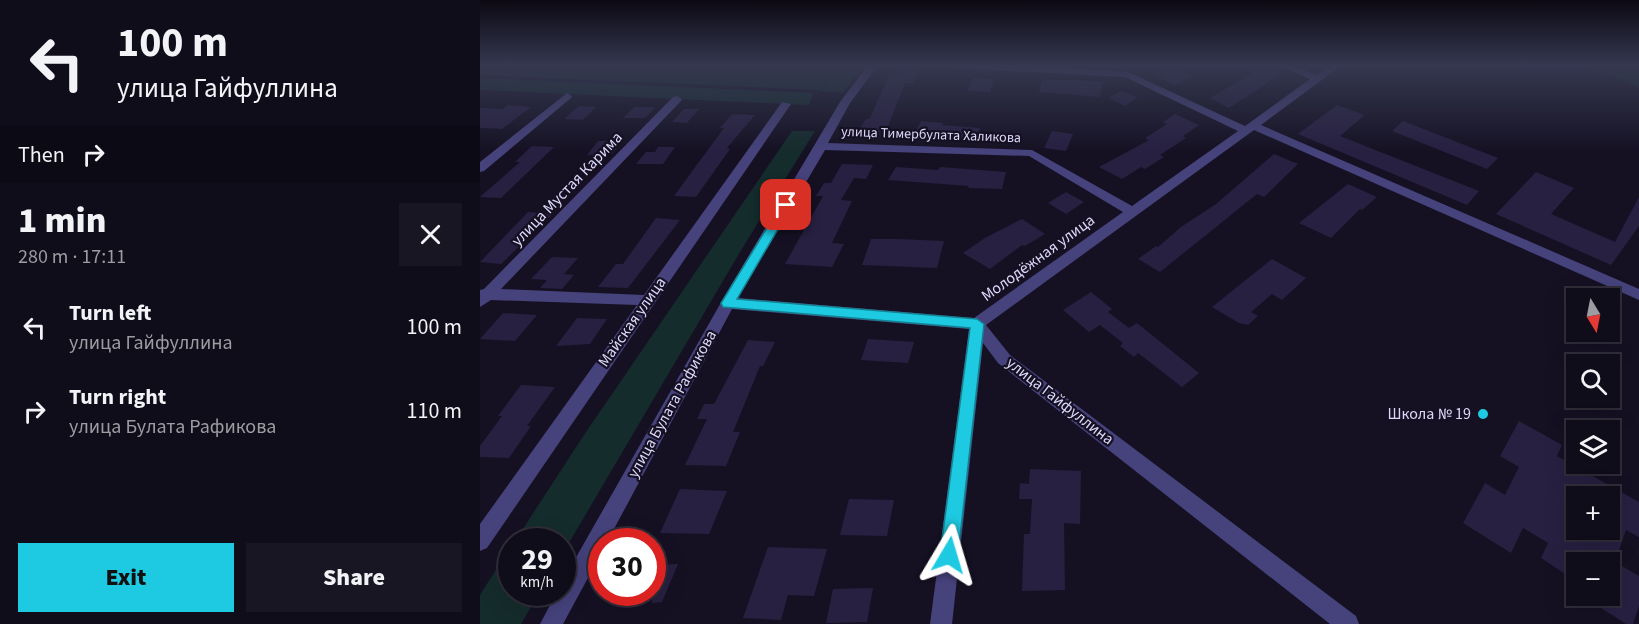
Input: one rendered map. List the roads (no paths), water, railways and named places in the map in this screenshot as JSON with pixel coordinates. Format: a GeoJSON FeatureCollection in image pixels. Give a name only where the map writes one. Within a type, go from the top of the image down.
{"type":"FeatureCollection","features":[{"type":"Feature","properties":{"kind":"street","name":"улица Булата Рафикова"},"geometry":{"type":"LineString","coordinates":[[551,624],[728,303],[851,94]]}},
{"type":"Feature","properties":{"kind":"street"},"geometry":{"type":"LineString","coordinates":[[1172,94],[1639,295]]}},
{"type":"Feature","properties":{"kind":"street","name":"Молодёжная улица"},"geometry":{"type":"LineString","coordinates":[[941,624],[977,324],[1297,94]]}},
{"type":"Feature","properties":{"kind":"street"},"geometry":{"type":"LineString","coordinates":[[480,168],[567,96]]}},
{"type":"Feature","properties":{"kind":"street","name":"улица Мустая Карима"},"geometry":{"type":"LineString","coordinates":[[482,297],[677,99]]}},
{"type":"Feature","properties":{"kind":"street","name":"Майская улица"},"geometry":{"type":"LineString","coordinates":[[480,541],[786,104]]}},
{"type":"Feature","properties":{"kind":"street","name":"улица Тимербулата Халикова"},"geometry":{"type":"LineString","coordinates":[[821,146],[1032,153],[1132,212]]}},
{"type":"Feature","properties":{"kind":"street"},"geometry":{"type":"LineString","coordinates":[[482,297],[648,300]]}},
{"type":"Feature","properties":{"kind":"street"},"geometry":{"type":"LineString","coordinates":[[728,303],[977,324]]}},
{"type":"Feature","properties":{"kind":"street","name":"улица Гайфуллина"},"geometry":{"type":"LineString","coordinates":[[977,324],[1004,359],[1348,624]]}},
{"type":"Feature","properties":{"kind":"place","name":"Школа № 19"},"geometry":{"type":"Point","coordinates":[1483,414]}}]}
